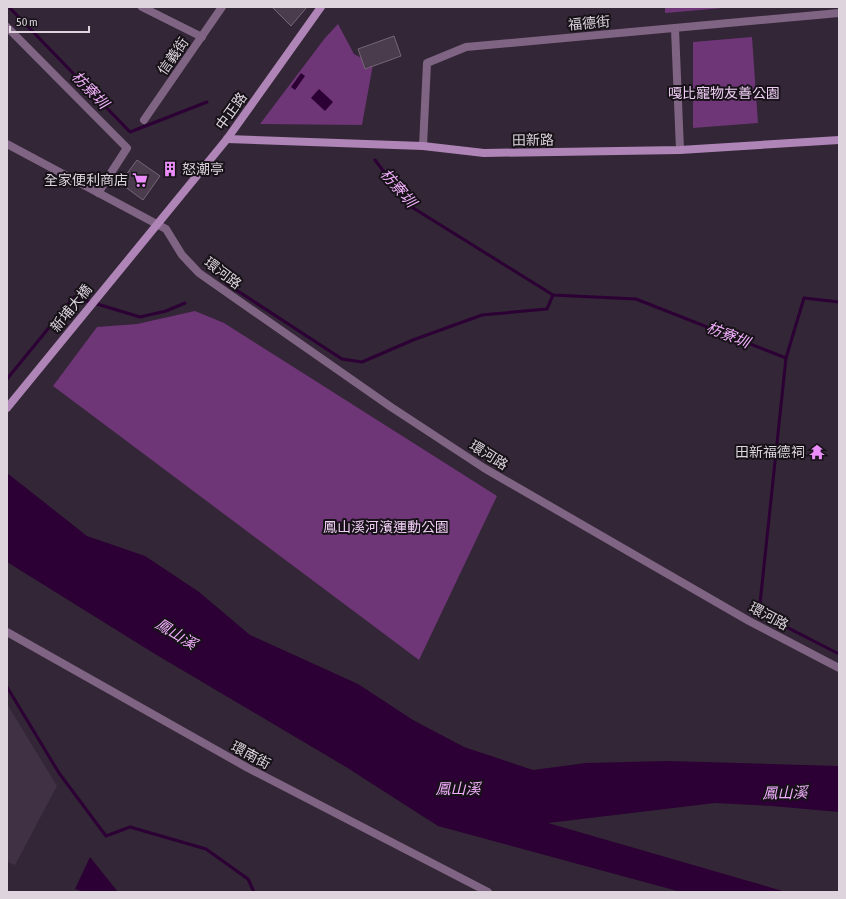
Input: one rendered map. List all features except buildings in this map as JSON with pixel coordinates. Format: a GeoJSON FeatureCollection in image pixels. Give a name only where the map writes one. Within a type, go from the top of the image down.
{"type":"FeatureCollection","features":[{"type":"Feature","properties":{"kind":"main road","name":"中正路"},"geometry":{"type":"LineString","coordinates":[[156,225],[227,139],[321,7]]}},
{"type":"Feature","properties":{"kind":"main road","name":"田新路"},"geometry":{"type":"LineString","coordinates":[[227,139],[423,146],[484,153],[680,150],[839,140]]}},
{"type":"Feature","properties":{"kind":"main road","name":"新埔大橋"},"geometry":{"type":"LineString","coordinates":[[7,408],[156,225]]}},
{"type":"Feature","properties":{"kind":"street"},"geometry":{"type":"LineString","coordinates":[[142,7],[202,37]]}},
{"type":"Feature","properties":{"kind":"street","name":"信義街"},"geometry":{"type":"LineString","coordinates":[[144,120],[222,7]]}},
{"type":"Feature","properties":{"kind":"street","name":"福德街"},"geometry":{"type":"LineString","coordinates":[[423,146],[427,63],[466,47],[839,13]]}},
{"type":"Feature","properties":{"kind":"street"},"geometry":{"type":"LineString","coordinates":[[7,27],[127,148],[98,193]]}},
{"type":"Feature","properties":{"kind":"street"},"geometry":{"type":"LineString","coordinates":[[675,29],[680,150]]}},
{"type":"Feature","properties":{"kind":"street","name":"環河路"},"geometry":{"type":"LineString","coordinates":[[7,144],[166,229],[182,255],[199,273],[397,412],[484,468],[749,621],[839,668]]}},
{"type":"Feature","properties":{"kind":"street","name":"環南街"},"geometry":{"type":"LineString","coordinates":[[7,632],[248,768],[488,892]]}},
{"type":"Feature","properties":{"kind":"shaded area"},"geometry":{"type":"Polygon","coordinates":[[[7,704],[57,786],[15,865],[7,862],[7,704]]]}},
{"type":"Feature","properties":{"kind":"green space"},"geometry":{"type":"Polygon","coordinates":[[[665,7],[734,7],[665,13],[665,7]]]}},
{"type":"Feature","properties":{"kind":"green space"},"geometry":{"type":"Polygon","coordinates":[[[338,24],[354,54],[373,64],[362,125],[260,124],[325,38],[338,24]]]}},
{"type":"Feature","properties":{"kind":"green space","name":"嘎比寵物友善公園"},"geometry":{"type":"Polygon","coordinates":[[[752,37],[758,123],[693,128],[693,42],[752,37]]]}},
{"type":"Feature","properties":{"kind":"green space","name":"鳳山溪河濱運動公園"},"geometry":{"type":"Polygon","coordinates":[[[195,311],[224,323],[497,496],[419,660],[53,386],[97,327],[137,324],[195,311]]]}},
{"type":"Feature","properties":{"kind":"water"},"geometry":{"type":"Polygon","coordinates":[[[301,73],[305,76],[295,90],[291,87],[301,73]]]}},
{"type":"Feature","properties":{"kind":"water"},"geometry":{"type":"Polygon","coordinates":[[[319,89],[333,102],[325,111],[311,98],[319,89]]]}},
{"type":"Feature","properties":{"kind":"water","name":"鳳山溪"},"geometry":{"type":"Polygon","coordinates":[[[7,473],[87,536],[145,556],[199,592],[250,635],[358,684],[413,720],[464,747],[533,770],[586,763],[668,761],[839,766],[839,812],[715,803],[548,823],[786,892],[681,892],[438,826],[346,767],[155,654],[7,562],[7,473]]]}},
{"type":"Feature","properties":{"kind":"water"},"geometry":{"type":"Polygon","coordinates":[[[90,857],[118,892],[85,892],[75,889],[90,857]]]}},
{"type":"Feature","properties":{"kind":"waterway","name":"枋寮圳"},"geometry":{"type":"LineString","coordinates":[[9,7],[130,132],[207,102]]}},
{"type":"Feature","properties":{"kind":"waterway","name":"枋寮圳"},"geometry":{"type":"LineString","coordinates":[[375,160],[410,206],[553,295],[636,299],[786,358]]}},
{"type":"Feature","properties":{"kind":"waterway"},"geometry":{"type":"LineString","coordinates":[[227,284],[342,359],[362,362],[413,340],[482,315],[547,309],[553,295]]}},
{"type":"Feature","properties":{"kind":"waterway"},"geometry":{"type":"LineString","coordinates":[[7,379],[74,297],[140,317],[166,311],[185,303]]}},
{"type":"Feature","properties":{"kind":"waterway","name":"枋寮圳"},"geometry":{"type":"LineString","coordinates":[[839,302],[804,298],[786,358],[759,613],[839,654]]}},
{"type":"Feature","properties":{"kind":"waterway"},"geometry":{"type":"LineString","coordinates":[[7,687],[59,773],[106,836],[130,827],[206,849],[248,879],[254,892]]}},
{"type":"Feature","properties":{"kind":"place","name":"怒潮亭"},"geometry":{"type":"Point","coordinates":[170,169]}},
{"type":"Feature","properties":{"kind":"place","name":"全家便利商店"},"geometry":{"type":"Point","coordinates":[140,180]}},
{"type":"Feature","properties":{"kind":"place","name":"田新福德祠"},"geometry":{"type":"Point","coordinates":[817,452]}}]}
